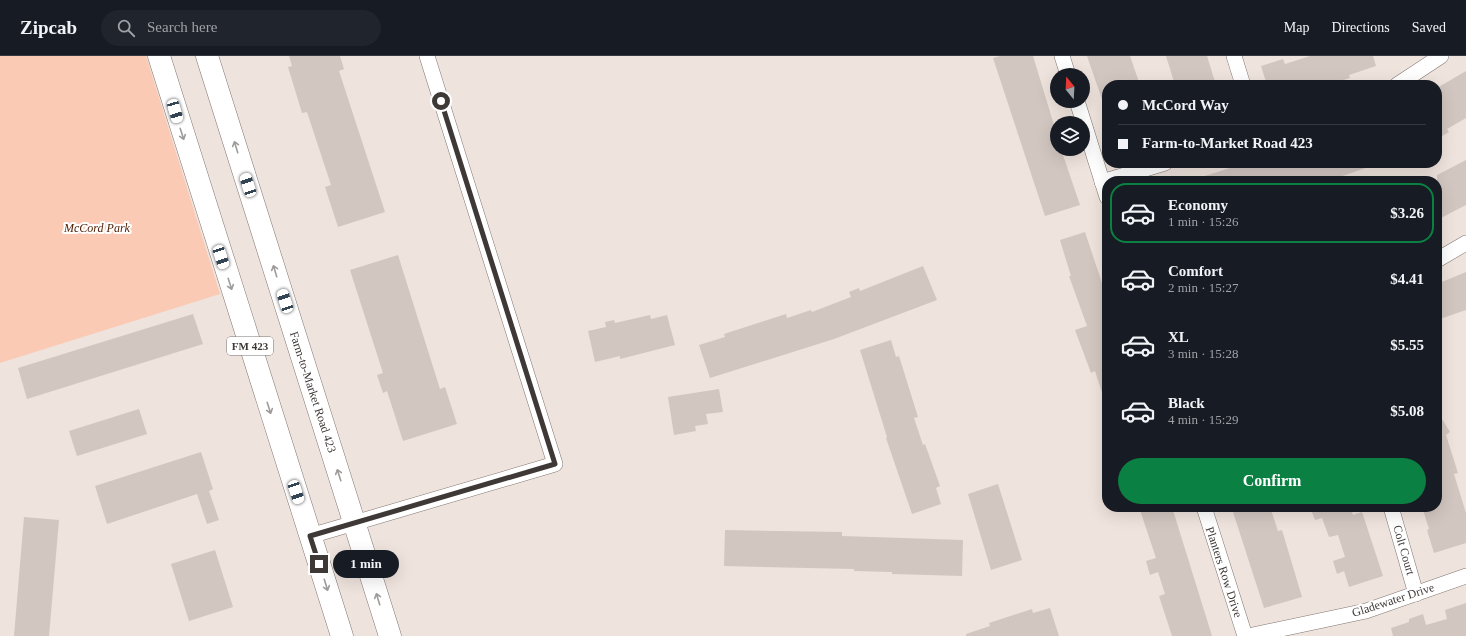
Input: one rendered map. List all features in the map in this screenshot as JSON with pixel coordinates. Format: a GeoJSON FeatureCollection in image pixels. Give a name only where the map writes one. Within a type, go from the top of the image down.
{"type":"FeatureCollection","features":[{"type":"Feature","properties":{"kind":"main road","name":"FM 423"},"geometry":{"type":"LineString","coordinates":[[159,56],[179,124],[342,636]]}},
{"type":"Feature","properties":{"kind":"main road","name":"Farm-to-Market Road 423"},"geometry":{"type":"LineString","coordinates":[[207,56],[390,636]]}},
{"type":"Feature","properties":{"kind":"street"},"geometry":{"type":"LineString","coordinates":[[310,536],[555,464],[427,56]]}},
{"type":"Feature","properties":{"kind":"street"},"geometry":{"type":"LineString","coordinates":[[1062,56],[1066,68]]}},
{"type":"Feature","properties":{"kind":"street"},"geometry":{"type":"LineString","coordinates":[[1234,56],[1241,80]]}},
{"type":"Feature","properties":{"kind":"street"},"geometry":{"type":"LineString","coordinates":[[1405,80],[1441,56]]}},
{"type":"Feature","properties":{"kind":"street"},"geometry":{"type":"LineString","coordinates":[[1078,108],[1102,182]]}},
{"type":"Feature","properties":{"kind":"street"},"geometry":{"type":"LineString","coordinates":[[1122,176],[1148,168]]}},
{"type":"Feature","properties":{"kind":"street"},"geometry":{"type":"LineString","coordinates":[[1442,257],[1466,243]]}},
{"type":"Feature","properties":{"kind":"street","name":"Planters Row Drive"},"geometry":{"type":"LineString","coordinates":[[1206,512],[1245,636]]}},
{"type":"Feature","properties":{"kind":"street","name":"Colt Court"},"geometry":{"type":"LineString","coordinates":[[1392,512],[1416,594]]}},
{"type":"Feature","properties":{"kind":"street","name":"Gladewater Drive"},"geometry":{"type":"LineString","coordinates":[[1248,636],[1366,611],[1466,576]]}},
{"type":"Feature","properties":{"kind":"green space","name":"McCord Park"},"geometry":{"type":"Polygon","coordinates":[[[0,56],[146,56],[220,294],[0,363],[0,56]]]}},
{"type":"Feature","properties":{"kind":"building"},"geometry":{"type":"Polygon","coordinates":[[[289,56],[340,56],[344,69],[339,71],[385,212],[338,227],[325,187],[331,185],[307,112],[302,113],[288,67],[292,66],[289,56]]]}},
{"type":"Feature","properties":{"kind":"building"},"geometry":{"type":"Polygon","coordinates":[[[1000,56],[1033,56],[1051,116],[1050,116],[1050,156],[1063,156],[1080,205],[1045,216],[993,58],[1000,56]]]}},
{"type":"Feature","properties":{"kind":"building"},"geometry":{"type":"Polygon","coordinates":[[[1087,56],[1130,56],[1138,80],[1102,80],[1102,99],[1087,56]]]}},
{"type":"Feature","properties":{"kind":"building"},"geometry":{"type":"Polygon","coordinates":[[[1166,56],[1207,56],[1214,80],[1173,80],[1166,56]]]}},
{"type":"Feature","properties":{"kind":"building"},"geometry":{"type":"Polygon","coordinates":[[[1310,56],[1373,56],[1376,66],[1349,75],[1350,78],[1343,80],[1265,80],[1261,66],[1283,59],[1285,64],[1310,56]]]}},
{"type":"Feature","properties":{"kind":"building"},"geometry":{"type":"Polygon","coordinates":[[[1466,71],[1466,118],[1447,129],[1449,132],[1442,136],[1442,85],[1466,71]]]}},
{"type":"Feature","properties":{"kind":"building"},"geometry":{"type":"Polygon","coordinates":[[[1466,160],[1466,205],[1442,217],[1442,176],[1437,175],[1466,160]]]}},
{"type":"Feature","properties":{"kind":"building"},"geometry":{"type":"Polygon","coordinates":[[[1230,168],[1365,168],[1343,176],[1205,176],[1230,168]]]}},
{"type":"Feature","properties":{"kind":"building"},"geometry":{"type":"Polygon","coordinates":[[[1085,232],[1102,283],[1102,393],[1095,371],[1091,373],[1075,330],[1087,326],[1069,276],[1071,276],[1060,240],[1085,232]]]}},
{"type":"Feature","properties":{"kind":"building"},"geometry":{"type":"Polygon","coordinates":[[[398,255],[440,389],[445,387],[457,424],[403,441],[387,391],[383,393],[377,375],[383,373],[350,270],[398,255]]]}},
{"type":"Feature","properties":{"kind":"building"},"geometry":{"type":"Polygon","coordinates":[[[923,266],[937,300],[834,339],[710,378],[699,345],[725,337],[724,334],[786,314],[787,318],[811,310],[812,312],[851,297],[849,292],[859,288],[860,291],[923,266]]]}},
{"type":"Feature","properties":{"kind":"building"},"geometry":{"type":"Polygon","coordinates":[[[1466,272],[1466,310],[1442,318],[1442,282],[1466,272]]]}},
{"type":"Feature","properties":{"kind":"building"},"geometry":{"type":"Polygon","coordinates":[[[193,314],[203,344],[27,399],[18,368],[193,314]]]}},
{"type":"Feature","properties":{"kind":"building"},"geometry":{"type":"Polygon","coordinates":[[[650,315],[651,319],[667,315],[675,345],[620,359],[620,356],[595,362],[588,331],[606,327],[605,322],[614,320],[615,323],[650,315]]]}},
{"type":"Feature","properties":{"kind":"building"},"geometry":{"type":"Polygon","coordinates":[[[891,340],[896,357],[899,356],[918,417],[914,418],[923,445],[925,444],[940,486],[936,488],[941,504],[912,514],[886,438],[887,437],[860,350],[891,340]]]}},
{"type":"Feature","properties":{"kind":"building"},"geometry":{"type":"Polygon","coordinates":[[[719,389],[723,412],[706,414],[708,424],[695,426],[696,431],[674,435],[668,397],[719,389]]]}},
{"type":"Feature","properties":{"kind":"building"},"geometry":{"type":"Polygon","coordinates":[[[139,409],[147,434],[77,456],[69,431],[139,409]]]}},
{"type":"Feature","properties":{"kind":"building"},"geometry":{"type":"Polygon","coordinates":[[[1442,419],[1450,432],[1446,435],[1458,473],[1454,474],[1466,513],[1466,543],[1434,553],[1427,530],[1429,529],[1424,512],[1442,512],[1442,419]]]}},
{"type":"Feature","properties":{"kind":"building"},"geometry":{"type":"Polygon","coordinates":[[[201,452],[213,489],[209,491],[219,520],[207,524],[197,494],[107,524],[95,486],[201,452]]]}},
{"type":"Feature","properties":{"kind":"building"},"geometry":{"type":"Polygon","coordinates":[[[998,484],[1022,560],[991,570],[968,494],[998,484]]]}},
{"type":"Feature","properties":{"kind":"building"},"geometry":{"type":"Polygon","coordinates":[[[1141,512],[1174,512],[1212,636],[1172,636],[1159,596],[1165,594],[1158,572],[1150,575],[1146,561],[1156,558],[1141,512]]]}},
{"type":"Feature","properties":{"kind":"building"},"geometry":{"type":"Polygon","coordinates":[[[1233,512],[1272,512],[1278,531],[1282,530],[1302,597],[1264,608],[1233,512]]]}},
{"type":"Feature","properties":{"kind":"building"},"geometry":{"type":"Polygon","coordinates":[[[1312,512],[1352,512],[1353,515],[1362,512],[1383,576],[1349,587],[1344,571],[1337,574],[1333,561],[1345,557],[1338,535],[1329,537],[1322,518],[1315,520],[1312,512]]]}},
{"type":"Feature","properties":{"kind":"building"},"geometry":{"type":"Polygon","coordinates":[[[24,517],[59,520],[49,636],[14,636],[24,517]]]}},
{"type":"Feature","properties":{"kind":"building"},"geometry":{"type":"Polygon","coordinates":[[[725,530],[842,532],[842,536],[963,540],[962,576],[892,574],[892,572],[854,571],[854,569],[724,566],[725,530]]]}},
{"type":"Feature","properties":{"kind":"building"},"geometry":{"type":"Polygon","coordinates":[[[215,550],[233,607],[189,621],[171,564],[215,550]]]}},
{"type":"Feature","properties":{"kind":"building"},"geometry":{"type":"Polygon","coordinates":[[[1466,603],[1466,636],[1393,636],[1391,628],[1409,622],[1409,619],[1423,614],[1426,625],[1447,619],[1445,610],[1466,603]]]}},
{"type":"Feature","properties":{"kind":"building"},"geometry":{"type":"Polygon","coordinates":[[[1050,608],[1059,636],[966,636],[966,634],[990,626],[989,623],[1032,609],[1033,613],[1050,608]]]}},
{"type":"Feature","properties":{"kind":"route"},"geometry":{"type":"LineString","coordinates":[[319,564],[310,536],[555,464],[441,101]]}}]}
